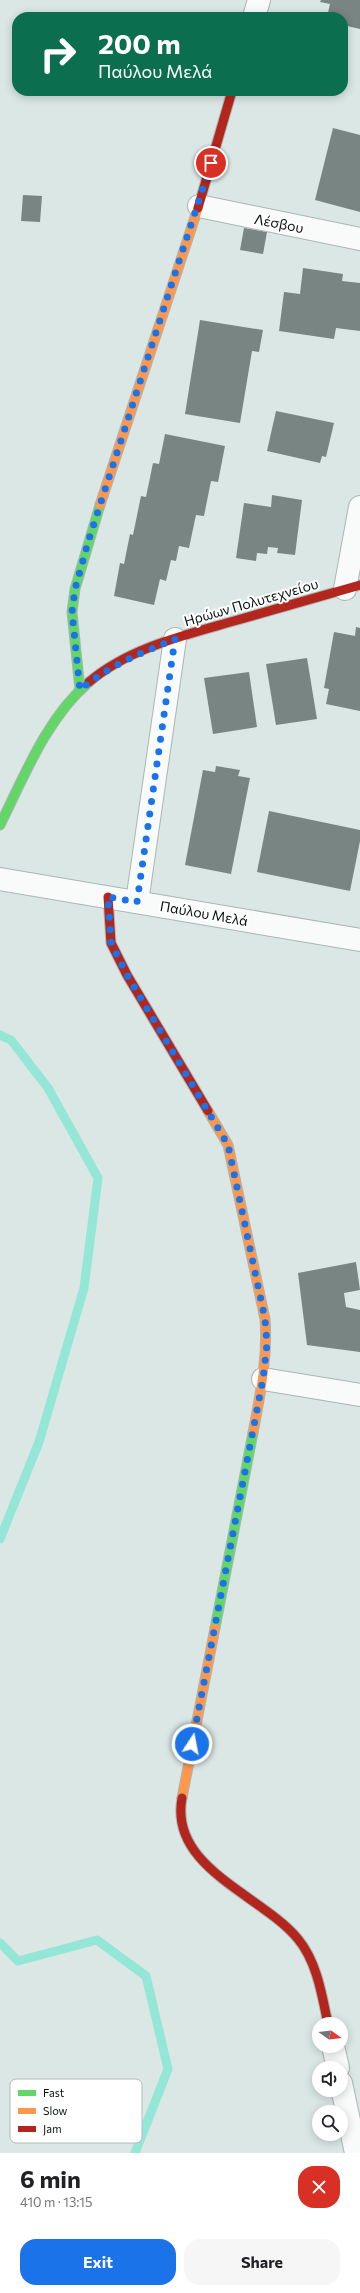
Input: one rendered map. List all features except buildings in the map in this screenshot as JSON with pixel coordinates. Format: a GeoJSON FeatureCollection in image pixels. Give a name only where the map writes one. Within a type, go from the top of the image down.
{"type":"FeatureCollection","features":[{"type":"Feature","properties":{"kind":"street"},"geometry":{"type":"LineString","coordinates":[[255,12],[259,0]]}},
{"type":"Feature","properties":{"kind":"street"},"geometry":{"type":"LineString","coordinates":[[80,690],[72,627],[75,589],[89,539],[198,206],[231,96]]}},
{"type":"Feature","properties":{"kind":"street","name":"Λέσβου"},"geometry":{"type":"LineString","coordinates":[[198,206],[360,239]]}},
{"type":"Feature","properties":{"kind":"street"},"geometry":{"type":"LineString","coordinates":[[352,587],[360,507]]}},
{"type":"Feature","properties":{"kind":"street","name":"Ηρώων Πολυτεχνείου"},"geometry":{"type":"LineString","coordinates":[[0,825],[51,726],[80,690],[96,677],[111,667],[175,639],[352,587]]}},
{"type":"Feature","properties":{"kind":"street"},"geometry":{"type":"LineString","coordinates":[[137,902],[175,639]]}},
{"type":"Feature","properties":{"kind":"street","name":"Παύλου Μελά"},"geometry":{"type":"LineString","coordinates":[[0,878],[360,940]]}},
{"type":"Feature","properties":{"kind":"street"},"geometry":{"type":"LineString","coordinates":[[108,897],[111,943],[127,975],[228,1145],[265,1319],[267,1344],[263,1379],[180,1816],[189,1842],[208,1868],[272,1914],[298,1938],[311,1960],[317,1976],[326,2017]]}},
{"type":"Feature","properties":{"kind":"street"},"geometry":{"type":"LineString","coordinates":[[263,1379],[360,1395]]}},
{"type":"Feature","properties":{"kind":"street"},"geometry":{"type":"LineString","coordinates":[[344,2097],[356,2153]]}},
{"type":"Feature","properties":{"kind":"waterway"},"geometry":{"type":"LineString","coordinates":[[0,1035],[11,1040],[48,1088],[98,1178],[84,1288],[39,1442],[0,1539]]}},
{"type":"Feature","properties":{"kind":"waterway"},"geometry":{"type":"LineString","coordinates":[[0,1943],[18,1961],[97,1940],[146,1976],[168,2069],[142,2135]]}},
{"type":"Feature","properties":{"kind":"waterway"},"geometry":{"type":"LineString","coordinates":[[135,2153],[139,2143]]}},
{"type":"Feature","properties":{"kind":"traffic: fast"},"geometry":{"type":"LineString","coordinates":[[80,690],[72,612],[75,589],[100,505]]}},
{"type":"Feature","properties":{"kind":"traffic: fast"},"geometry":{"type":"LineString","coordinates":[[0,825],[28,768],[49,730],[60,713],[89,682]]}},
{"type":"Feature","properties":{"kind":"traffic: fast"},"geometry":{"type":"LineString","coordinates":[[215,1628],[253,1433]]}},
{"type":"Feature","properties":{"kind":"traffic: slow"},"geometry":{"type":"LineString","coordinates":[[100,505],[198,208]]}},
{"type":"Feature","properties":{"kind":"traffic: slow"},"geometry":{"type":"LineString","coordinates":[[208,1111],[228,1145],[265,1319],[266,1334],[261,1391],[253,1433]]}},
{"type":"Feature","properties":{"kind":"traffic: slow"},"geometry":{"type":"LineString","coordinates":[[182,1798],[215,1628]]}},
{"type":"Feature","properties":{"kind":"traffic: jam"},"geometry":{"type":"LineString","coordinates":[[198,208],[231,96]]}},
{"type":"Feature","properties":{"kind":"traffic: jam"},"geometry":{"type":"LineString","coordinates":[[89,682],[122,660],[140,651],[177,637],[360,585]]}},
{"type":"Feature","properties":{"kind":"traffic: jam"},"geometry":{"type":"LineString","coordinates":[[108,897],[111,943],[127,975],[208,1111]]}},
{"type":"Feature","properties":{"kind":"traffic: jam"},"geometry":{"type":"LineString","coordinates":[[182,1798],[182,1822],[190,1843],[203,1862],[242,1894],[282,1923],[298,1939],[304,1948],[310,1958],[318,1979],[326,2017]]}},
{"type":"Feature","properties":{"kind":"route"},"geometry":{"type":"LineString","coordinates":[[192,1744],[263,1379],[267,1336],[265,1319],[232,1158],[228,1145],[223,1134],[127,975],[109,937],[108,897],[137,902],[175,639],[111,667],[80,690],[72,627],[72,612],[75,589],[89,539],[194,222],[211,163]]}}]}
